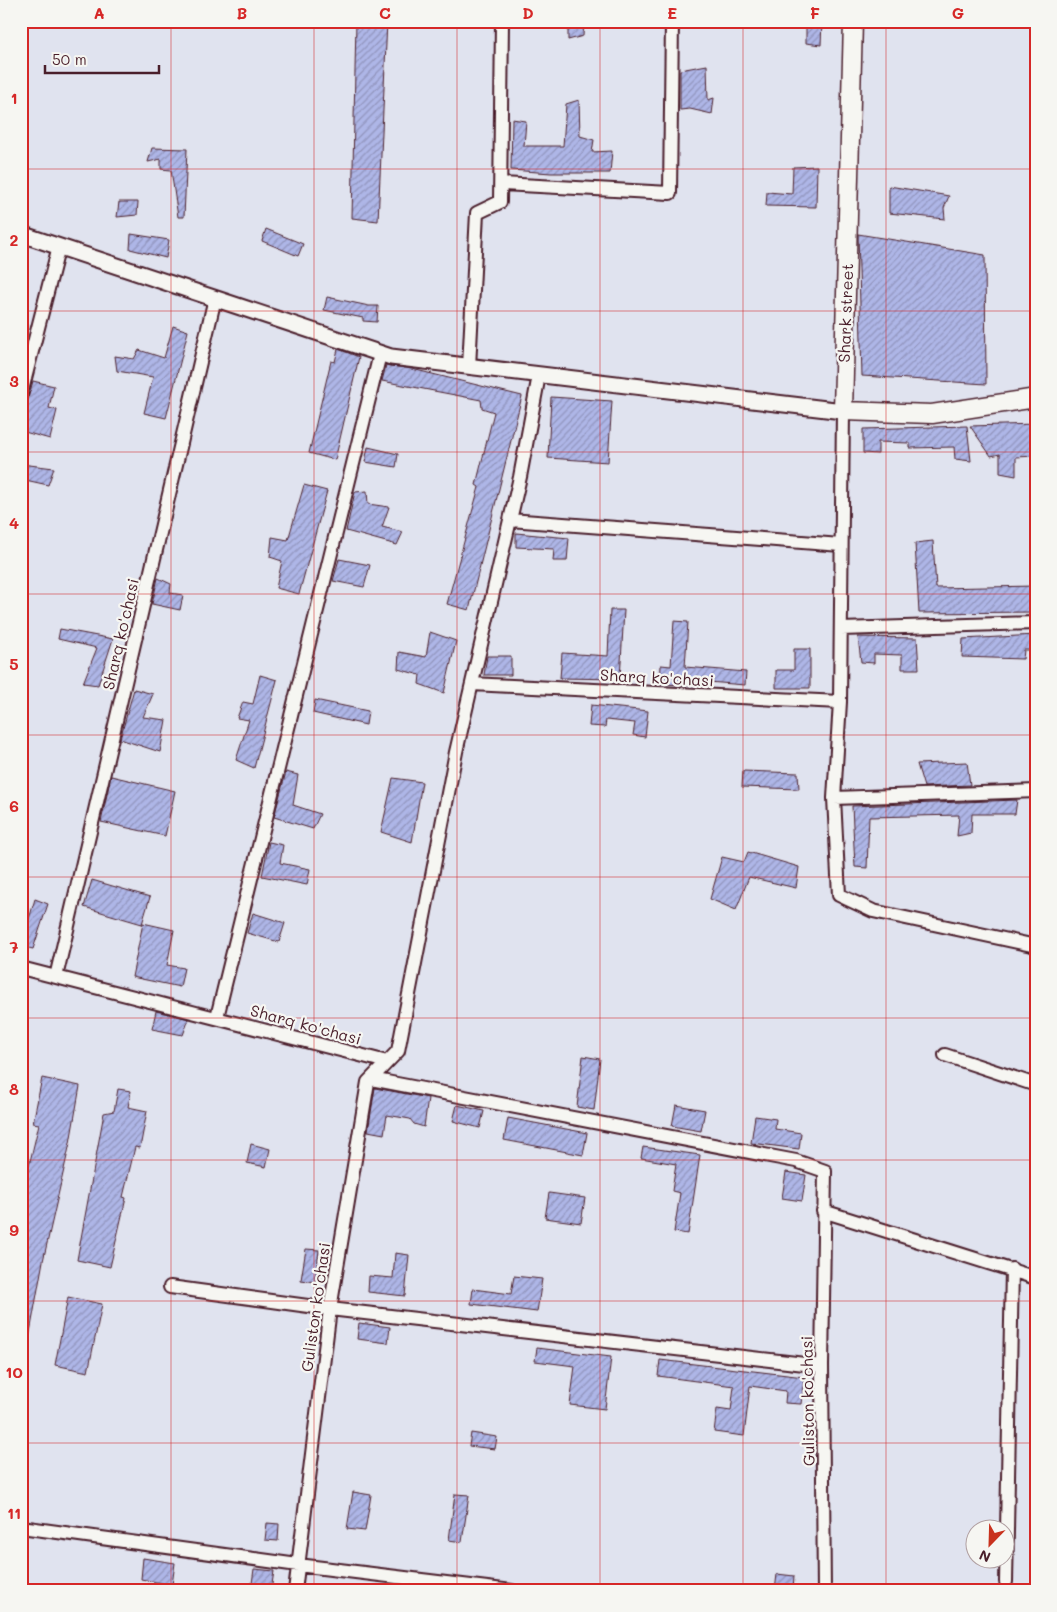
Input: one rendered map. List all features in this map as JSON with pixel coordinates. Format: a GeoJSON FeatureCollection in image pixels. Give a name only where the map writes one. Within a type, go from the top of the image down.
{"type":"FeatureCollection","features":[{"type":"Feature","properties":{"kind":"main road","name":"Shark street"},"geometry":{"type":"LineString","coordinates":[[842,411],[853,21]]}},
{"type":"Feature","properties":{"kind":"main road"},"geometry":{"type":"LineString","coordinates":[[842,411],[932,414],[1036,398]]}},
{"type":"Feature","properties":{"kind":"street"},"geometry":{"type":"LineString","coordinates":[[469,366],[476,213],[500,202],[502,21]]}},
{"type":"Feature","properties":{"kind":"street"},"geometry":{"type":"LineString","coordinates":[[501,184],[670,193],[672,21]]}},
{"type":"Feature","properties":{"kind":"street"},"geometry":{"type":"LineString","coordinates":[[21,234],[391,357],[842,411],[840,702],[834,798],[839,896],[873,911],[1036,946]]}},
{"type":"Feature","properties":{"kind":"street"},"geometry":{"type":"LineString","coordinates":[[21,394],[59,246]]}},
{"type":"Feature","properties":{"kind":"street","name":"Sharq ko'chasi"},"geometry":{"type":"LineString","coordinates":[[56,977],[215,298]]}},
{"type":"Feature","properties":{"kind":"street"},"geometry":{"type":"LineString","coordinates":[[217,1018],[380,354]]}},
{"type":"Feature","properties":{"kind":"street","name":"Guliston ko'chasi"},"geometry":{"type":"LineString","coordinates":[[295,1591],[330,1309],[368,1082],[398,1051],[456,752],[510,520],[539,375]]}},
{"type":"Feature","properties":{"kind":"street"},"geometry":{"type":"LineString","coordinates":[[510,520],[842,545]]}},
{"type":"Feature","properties":{"kind":"street"},"geometry":{"type":"LineString","coordinates":[[841,629],[1036,623]]}},
{"type":"Feature","properties":{"kind":"street","name":"Sharq ko'chasi"},"geometry":{"type":"LineString","coordinates":[[472,684],[840,702]]}},
{"type":"Feature","properties":{"kind":"street"},"geometry":{"type":"LineString","coordinates":[[834,798],[1036,790]]}},
{"type":"Feature","properties":{"kind":"street","name":"Sharq ko'chasi"},"geometry":{"type":"LineString","coordinates":[[21,968],[387,1062]]}},
{"type":"Feature","properties":{"kind":"street"},"geometry":{"type":"LineString","coordinates":[[945,1055],[1036,1085]]}},
{"type":"Feature","properties":{"kind":"street","name":"Guliston ko'chasi"},"geometry":{"type":"LineString","coordinates":[[372,1079],[796,1161],[825,1171],[822,1366],[824,1591]]}},
{"type":"Feature","properties":{"kind":"street"},"geometry":{"type":"LineString","coordinates":[[823,1211],[1036,1278]]}},
{"type":"Feature","properties":{"kind":"street"},"geometry":{"type":"LineString","coordinates":[[1006,1582],[1012,1269]]}},
{"type":"Feature","properties":{"kind":"street"},"geometry":{"type":"LineString","coordinates":[[170,1287],[330,1309],[822,1366]]}},
{"type":"Feature","properties":{"kind":"street"},"geometry":{"type":"LineString","coordinates":[[21,1527],[298,1565],[512,1591]]}},
{"type":"Feature","properties":{"kind":"building"},"geometry":{"type":"Polygon","coordinates":[[[356,21],[387,21],[378,221],[352,218],[356,21]]]}},
{"type":"Feature","properties":{"kind":"building"},"geometry":{"type":"Polygon","coordinates":[[[568,21],[584,21],[583,36],[568,40],[568,21]]]}},
{"type":"Feature","properties":{"kind":"building"},"geometry":{"type":"Polygon","coordinates":[[[806,21],[822,21],[821,45],[806,43],[806,21]]]}},
{"type":"Feature","properties":{"kind":"building"},"geometry":{"type":"Polygon","coordinates":[[[707,65],[708,100],[714,98],[712,114],[690,109],[680,110],[680,70],[707,65]]]}},
{"type":"Feature","properties":{"kind":"building"},"geometry":{"type":"Polygon","coordinates":[[[579,100],[580,136],[594,140],[592,152],[612,151],[610,173],[551,173],[511,170],[512,119],[526,121],[524,146],[563,146],[566,104],[579,100]]]}},
{"type":"Feature","properties":{"kind":"building"},"geometry":{"type":"Polygon","coordinates":[[[152,148],[187,149],[184,217],[178,217],[171,170],[161,169],[161,159],[148,162],[152,148]]]}},
{"type":"Feature","properties":{"kind":"building"},"geometry":{"type":"Polygon","coordinates":[[[817,166],[816,207],[766,206],[767,192],[792,194],[793,167],[817,166]]]}},
{"type":"Feature","properties":{"kind":"building"},"geometry":{"type":"Polygon","coordinates":[[[889,186],[949,196],[944,208],[945,219],[889,213],[889,186]]]}},
{"type":"Feature","properties":{"kind":"building"},"geometry":{"type":"Polygon","coordinates":[[[119,202],[138,202],[137,215],[117,217],[119,202]]]}},
{"type":"Feature","properties":{"kind":"building"},"geometry":{"type":"Polygon","coordinates":[[[266,229],[303,244],[298,256],[262,241],[266,229]]]}},
{"type":"Feature","properties":{"kind":"building"},"geometry":{"type":"Polygon","coordinates":[[[131,234],[169,240],[166,258],[130,249],[131,234]]]}},
{"type":"Feature","properties":{"kind":"building"},"geometry":{"type":"Polygon","coordinates":[[[858,234],[985,255],[986,384],[862,376],[858,234]]]}},
{"type":"Feature","properties":{"kind":"building"},"geometry":{"type":"Polygon","coordinates":[[[327,297],[369,306],[378,306],[377,322],[363,321],[363,318],[324,310],[327,297]]]}},
{"type":"Feature","properties":{"kind":"building"},"geometry":{"type":"Polygon","coordinates":[[[173,326],[188,331],[166,418],[144,413],[153,377],[117,371],[115,356],[134,359],[139,350],[164,358],[173,326]]]}},
{"type":"Feature","properties":{"kind":"building"},"geometry":{"type":"Polygon","coordinates":[[[338,349],[359,357],[335,460],[309,453],[331,361],[335,362],[338,349]]]}},
{"type":"Feature","properties":{"kind":"building"},"geometry":{"type":"Polygon","coordinates":[[[386,365],[412,369],[522,396],[469,610],[447,604],[479,487],[476,485],[494,412],[482,408],[481,400],[382,381],[386,365]]]}},
{"type":"Feature","properties":{"kind":"building"},"geometry":{"type":"Polygon","coordinates":[[[33,381],[54,386],[49,408],[57,410],[50,439],[21,431],[21,423],[33,381]]]}},
{"type":"Feature","properties":{"kind":"building"},"geometry":{"type":"Polygon","coordinates":[[[551,397],[612,401],[608,462],[548,458],[551,397]]]}},
{"type":"Feature","properties":{"kind":"building"},"geometry":{"type":"Polygon","coordinates":[[[1036,424],[1036,456],[1016,457],[1016,476],[1000,473],[1000,454],[991,456],[970,426],[1036,424]]]}},
{"type":"Feature","properties":{"kind":"building"},"geometry":{"type":"Polygon","coordinates":[[[967,426],[971,461],[955,459],[954,447],[910,448],[910,443],[878,442],[878,454],[863,453],[863,429],[967,426]]]}},
{"type":"Feature","properties":{"kind":"building"},"geometry":{"type":"Polygon","coordinates":[[[368,447],[398,454],[396,467],[365,462],[368,447]]]}},
{"type":"Feature","properties":{"kind":"building"},"geometry":{"type":"Polygon","coordinates":[[[21,464],[54,468],[48,485],[21,479],[21,464]]]}},
{"type":"Feature","properties":{"kind":"building"},"geometry":{"type":"Polygon","coordinates":[[[304,485],[327,491],[299,594],[276,588],[282,561],[270,557],[272,537],[288,540],[304,485]]]}},
{"type":"Feature","properties":{"kind":"building"},"geometry":{"type":"Polygon","coordinates":[[[367,491],[368,504],[389,507],[382,527],[403,532],[397,545],[346,531],[355,492],[367,491]]]}},
{"type":"Feature","properties":{"kind":"building"},"geometry":{"type":"Polygon","coordinates":[[[516,533],[569,538],[567,561],[553,561],[554,549],[516,547],[516,533]]]}},
{"type":"Feature","properties":{"kind":"building"},"geometry":{"type":"Polygon","coordinates":[[[933,541],[936,588],[1036,586],[1036,612],[919,613],[915,543],[933,541]]]}},
{"type":"Feature","properties":{"kind":"building"},"geometry":{"type":"Polygon","coordinates":[[[339,559],[370,565],[364,587],[333,581],[339,559]]]}},
{"type":"Feature","properties":{"kind":"building"},"geometry":{"type":"Polygon","coordinates":[[[158,578],[171,584],[170,593],[183,595],[180,610],[152,604],[158,578]]]}},
{"type":"Feature","properties":{"kind":"building"},"geometry":{"type":"Polygon","coordinates":[[[610,610],[624,610],[620,679],[560,678],[562,653],[608,656],[610,610]]]}},
{"type":"Feature","properties":{"kind":"building"},"geometry":{"type":"Polygon","coordinates":[[[674,621],[688,622],[685,667],[746,672],[745,685],[684,680],[684,685],[660,684],[661,665],[671,666],[674,621]]]}},
{"type":"Feature","properties":{"kind":"building"},"geometry":{"type":"Polygon","coordinates":[[[60,629],[113,639],[98,685],[83,683],[97,648],[58,639],[60,629]]]}},
{"type":"Feature","properties":{"kind":"building"},"geometry":{"type":"Polygon","coordinates":[[[430,632],[456,641],[444,693],[419,684],[420,675],[398,669],[399,652],[426,657],[430,632]]]}},
{"type":"Feature","properties":{"kind":"building"},"geometry":{"type":"Polygon","coordinates":[[[1036,635],[1036,650],[1024,650],[1023,659],[962,657],[963,639],[1036,635]]]}},
{"type":"Feature","properties":{"kind":"building"},"geometry":{"type":"Polygon","coordinates":[[[858,637],[917,638],[919,669],[902,669],[902,655],[874,654],[874,663],[861,662],[858,637]]]}},
{"type":"Feature","properties":{"kind":"building"},"geometry":{"type":"Polygon","coordinates":[[[794,649],[810,649],[810,688],[776,688],[776,670],[794,670],[794,649]]]}},
{"type":"Feature","properties":{"kind":"building"},"geometry":{"type":"Polygon","coordinates":[[[487,656],[511,656],[511,675],[484,675],[487,656]]]}},
{"type":"Feature","properties":{"kind":"building"},"geometry":{"type":"Polygon","coordinates":[[[260,675],[277,680],[254,768],[236,760],[249,720],[237,718],[243,702],[253,704],[260,675]]]}},
{"type":"Feature","properties":{"kind":"building"},"geometry":{"type":"Polygon","coordinates":[[[134,689],[153,694],[143,717],[166,720],[160,752],[120,739],[134,689]]]}},
{"type":"Feature","properties":{"kind":"building"},"geometry":{"type":"Polygon","coordinates":[[[315,700],[368,711],[366,725],[313,713],[315,700]]]}},
{"type":"Feature","properties":{"kind":"building"},"geometry":{"type":"Polygon","coordinates":[[[591,705],[648,711],[645,737],[633,735],[635,723],[606,720],[605,727],[589,726],[591,705]]]}},
{"type":"Feature","properties":{"kind":"building"},"geometry":{"type":"Polygon","coordinates":[[[967,762],[970,785],[924,787],[917,764],[967,762]]]}},
{"type":"Feature","properties":{"kind":"building"},"geometry":{"type":"Polygon","coordinates":[[[743,771],[798,773],[799,789],[742,787],[743,771]]]}},
{"type":"Feature","properties":{"kind":"building"},"geometry":{"type":"Polygon","coordinates":[[[286,772],[298,775],[293,805],[320,814],[313,829],[274,817],[286,772]]]}},
{"type":"Feature","properties":{"kind":"building"},"geometry":{"type":"Polygon","coordinates":[[[111,776],[175,791],[165,836],[101,822],[111,776]]]}},
{"type":"Feature","properties":{"kind":"building"},"geometry":{"type":"Polygon","coordinates":[[[393,778],[422,782],[412,842],[381,832],[393,778]]]}},
{"type":"Feature","properties":{"kind":"building"},"geometry":{"type":"Polygon","coordinates":[[[1017,800],[1015,814],[972,814],[971,833],[957,836],[959,815],[869,817],[867,868],[855,867],[852,806],[1017,800]]]}},
{"type":"Feature","properties":{"kind":"building"},"geometry":{"type":"Polygon","coordinates":[[[269,842],[283,845],[280,863],[310,869],[307,885],[262,876],[269,842]]]}},
{"type":"Feature","properties":{"kind":"building"},"geometry":{"type":"Polygon","coordinates":[[[748,852],[799,867],[796,888],[749,877],[736,910],[710,899],[722,857],[744,862],[748,852]]]}},
{"type":"Feature","properties":{"kind":"building"},"geometry":{"type":"Polygon","coordinates":[[[92,880],[150,897],[142,924],[84,907],[92,880]]]}},
{"type":"Feature","properties":{"kind":"building"},"geometry":{"type":"Polygon","coordinates":[[[35,899],[48,904],[33,949],[21,946],[21,929],[26,929],[35,899]]]}},
{"type":"Feature","properties":{"kind":"building"},"geometry":{"type":"Polygon","coordinates":[[[253,913],[285,923],[279,942],[247,933],[253,913]]]}},
{"type":"Feature","properties":{"kind":"building"},"geometry":{"type":"Polygon","coordinates":[[[143,923],[174,930],[167,965],[184,968],[180,987],[132,977],[143,923]]]}},
{"type":"Feature","properties":{"kind":"building"},"geometry":{"type":"Polygon","coordinates":[[[156,1011],[189,1019],[183,1035],[152,1029],[156,1011]]]}},
{"type":"Feature","properties":{"kind":"building"},"geometry":{"type":"Polygon","coordinates":[[[583,1056],[600,1059],[594,1110],[577,1107],[583,1056]]]}},
{"type":"Feature","properties":{"kind":"building"},"geometry":{"type":"Polygon","coordinates":[[[42,1078],[80,1086],[70,1143],[43,1261],[27,1349],[21,1348],[21,1199],[39,1124],[33,1123],[42,1078]]]}},
{"type":"Feature","properties":{"kind":"building"},"geometry":{"type":"Polygon","coordinates":[[[375,1088],[428,1098],[424,1127],[414,1124],[410,1119],[387,1115],[384,1134],[368,1131],[375,1088]]]}},
{"type":"Feature","properties":{"kind":"building"},"geometry":{"type":"Polygon","coordinates":[[[118,1089],[131,1091],[128,1107],[147,1111],[140,1148],[135,1147],[123,1197],[126,1198],[110,1267],[77,1260],[104,1113],[114,1111],[118,1089]]]}},
{"type":"Feature","properties":{"kind":"building"},"geometry":{"type":"Polygon","coordinates":[[[457,1105],[484,1111],[480,1128],[453,1121],[457,1105]]]}},
{"type":"Feature","properties":{"kind":"building"},"geometry":{"type":"Polygon","coordinates":[[[676,1105],[705,1110],[701,1131],[672,1126],[676,1105]]]}},
{"type":"Feature","properties":{"kind":"building"},"geometry":{"type":"Polygon","coordinates":[[[755,1116],[776,1119],[775,1129],[801,1133],[799,1149],[751,1143],[755,1116]]]}},
{"type":"Feature","properties":{"kind":"building"},"geometry":{"type":"Polygon","coordinates":[[[508,1118],[587,1133],[583,1155],[504,1140],[508,1118]]]}},
{"type":"Feature","properties":{"kind":"building"},"geometry":{"type":"Polygon","coordinates":[[[251,1144],[270,1149],[266,1167],[247,1163],[251,1144]]]}},
{"type":"Feature","properties":{"kind":"building"},"geometry":{"type":"Polygon","coordinates":[[[643,1147],[700,1155],[688,1234],[674,1232],[680,1193],[672,1191],[676,1164],[641,1158],[643,1147]]]}},
{"type":"Feature","properties":{"kind":"building"},"geometry":{"type":"Polygon","coordinates":[[[786,1172],[806,1175],[802,1201],[782,1198],[786,1172]]]}},
{"type":"Feature","properties":{"kind":"building"},"geometry":{"type":"Polygon","coordinates":[[[549,1193],[585,1198],[581,1223],[545,1218],[549,1193]]]}},
{"type":"Feature","properties":{"kind":"building"},"geometry":{"type":"Polygon","coordinates":[[[306,1249],[319,1250],[315,1282],[301,1280],[306,1249]]]}},
{"type":"Feature","properties":{"kind":"building"},"geometry":{"type":"Polygon","coordinates":[[[395,1253],[409,1255],[405,1296],[368,1292],[369,1276],[393,1278],[395,1253]]]}},
{"type":"Feature","properties":{"kind":"building"},"geometry":{"type":"Polygon","coordinates":[[[514,1276],[542,1279],[537,1312],[471,1304],[473,1289],[511,1294],[514,1276]]]}},
{"type":"Feature","properties":{"kind":"building"},"geometry":{"type":"Polygon","coordinates":[[[68,1297],[102,1304],[88,1372],[55,1365],[68,1297]]]}},
{"type":"Feature","properties":{"kind":"building"},"geometry":{"type":"Polygon","coordinates":[[[359,1323],[390,1327],[388,1343],[357,1339],[359,1323]]]}},
{"type":"Feature","properties":{"kind":"building"},"geometry":{"type":"Polygon","coordinates":[[[537,1348],[611,1357],[605,1409],[570,1405],[575,1366],[535,1361],[537,1348]]]}},
{"type":"Feature","properties":{"kind":"building"},"geometry":{"type":"Polygon","coordinates":[[[660,1360],[804,1377],[801,1404],[785,1403],[786,1391],[750,1386],[744,1436],[714,1432],[717,1409],[731,1411],[734,1386],[658,1376],[660,1360]]]}},
{"type":"Feature","properties":{"kind":"building"},"geometry":{"type":"Polygon","coordinates":[[[471,1433],[497,1437],[495,1449],[469,1446],[471,1433]]]}},
{"type":"Feature","properties":{"kind":"building"},"geometry":{"type":"Polygon","coordinates":[[[353,1492],[371,1495],[365,1531],[347,1529],[353,1492]]]}},
{"type":"Feature","properties":{"kind":"building"},"geometry":{"type":"Polygon","coordinates":[[[455,1494],[469,1495],[462,1542],[449,1540],[455,1494]]]}},
{"type":"Feature","properties":{"kind":"building"},"geometry":{"type":"Polygon","coordinates":[[[267,1523],[279,1524],[278,1541],[265,1540],[267,1523]]]}},
{"type":"Feature","properties":{"kind":"building"},"geometry":{"type":"Polygon","coordinates":[[[143,1558],[175,1563],[172,1585],[141,1579],[143,1558]]]}},
{"type":"Feature","properties":{"kind":"building"},"geometry":{"type":"Polygon","coordinates":[[[254,1569],[274,1571],[271,1591],[251,1591],[254,1569]]]}},
{"type":"Feature","properties":{"kind":"building"},"geometry":{"type":"Polygon","coordinates":[[[777,1574],[794,1576],[793,1591],[775,1591],[777,1574]]]}}]}
